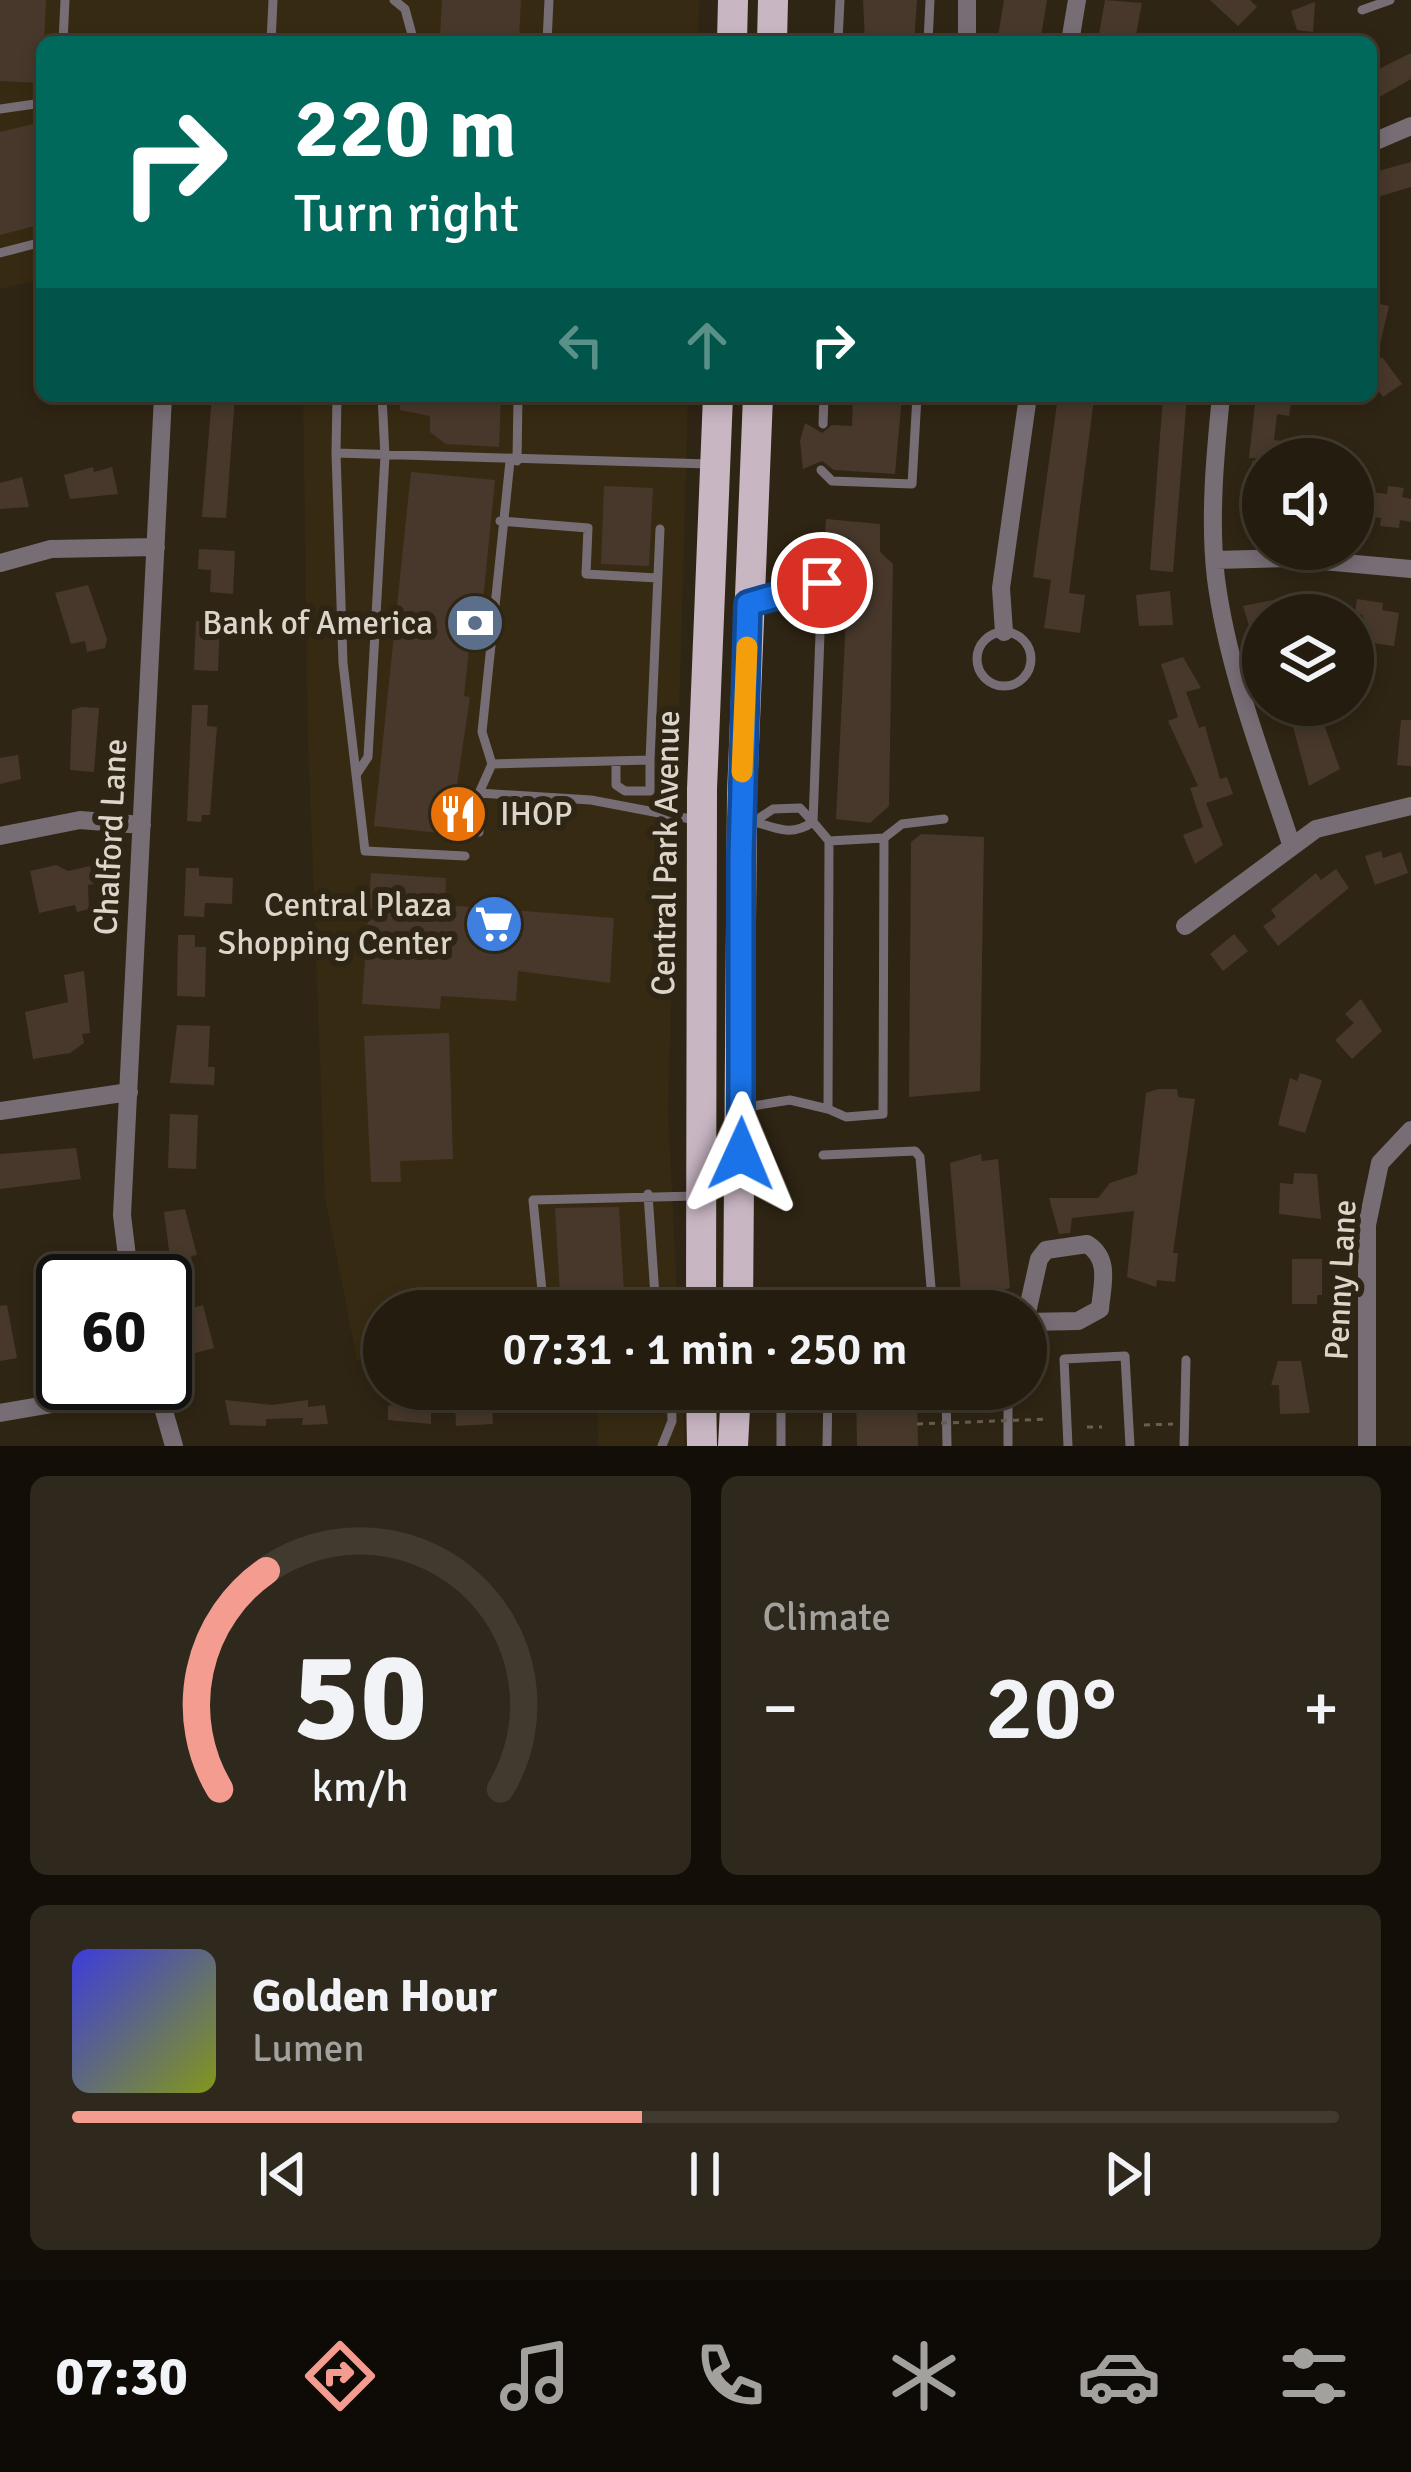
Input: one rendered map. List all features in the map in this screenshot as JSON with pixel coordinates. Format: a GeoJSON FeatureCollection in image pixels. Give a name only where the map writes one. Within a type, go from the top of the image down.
{"type":"FeatureCollection","features":[{"type":"Feature","properties":{"kind":"main road"},"geometry":{"type":"LineString","coordinates":[[732,36],[733,0]]}},
{"type":"Feature","properties":{"kind":"main road"},"geometry":{"type":"LineString","coordinates":[[772,36],[773,0]]}},
{"type":"Feature","properties":{"kind":"main road","name":"Central Park Avenue"},"geometry":{"type":"LineString","coordinates":[[701,1290],[701,821],[718,402]]}},
{"type":"Feature","properties":{"kind":"main road"},"geometry":{"type":"LineString","coordinates":[[738,1290],[748,604],[758,402]]}},
{"type":"Feature","properties":{"kind":"main road"},"geometry":{"type":"LineString","coordinates":[[734,1446],[735,1410]]}},
{"type":"Feature","properties":{"kind":"street"},"geometry":{"type":"LineString","coordinates":[[967,36],[968,0]]}},
{"type":"Feature","properties":{"kind":"street"},"geometry":{"type":"LineString","coordinates":[[1071,36],[1077,0]]}},
{"type":"Feature","properties":{"kind":"street"},"geometry":{"type":"LineString","coordinates":[[1377,140],[1411,126]]}},
{"type":"Feature","properties":{"kind":"street","name":"Chalford Lane"},"geometry":{"type":"LineString","coordinates":[[127,1254],[122,1215],[163,402]]}},
{"type":"Feature","properties":{"kind":"street"},"geometry":{"type":"LineString","coordinates":[[1004,632],[1001,588],[1027,402]]}},
{"type":"Feature","properties":{"kind":"street"},"geometry":{"type":"LineString","coordinates":[[1221,402],[1215,560],[1224,626],[1291,844]]}},
{"type":"Feature","properties":{"kind":"street"},"geometry":{"type":"LineString","coordinates":[[715,464],[755,467]]}},
{"type":"Feature","properties":{"kind":"street"},"geometry":{"type":"LineString","coordinates":[[0,563],[71,547],[156,547]]}},
{"type":"Feature","properties":{"kind":"street"},"geometry":{"type":"LineString","coordinates":[[1215,560],[1290,558],[1411,569]]}},
{"type":"Feature","properties":{"kind":"street"},"geometry":{"type":"LineString","coordinates":[[1185,926],[1291,844],[1335,823],[1411,806]]}},
{"type":"Feature","properties":{"kind":"street"},"geometry":{"type":"LineString","coordinates":[[0,836],[80,820],[142,824]]}},
{"type":"Feature","properties":{"kind":"street"},"geometry":{"type":"LineString","coordinates":[[701,821],[748,820]]}},
{"type":"Feature","properties":{"kind":"street"},"geometry":{"type":"LineString","coordinates":[[0,1111],[129,1092]]}},
{"type":"Feature","properties":{"kind":"street","name":"Penny Lane"},"geometry":{"type":"LineString","coordinates":[[1367,1446],[1367,1225],[1380,1163],[1411,1130]]}},
{"type":"Feature","properties":{"kind":"street"},"geometry":{"type":"LineString","coordinates":[[1087,1244],[1096,1249],[1104,1268],[1100,1309],[1078,1321],[1026,1320],[1046,1250],[1087,1244]]}},
{"type":"Feature","properties":{"kind":"street"},"geometry":{"type":"LineString","coordinates":[[0,1414],[36,1407]]}},
{"type":"Feature","properties":{"kind":"street"},"geometry":{"type":"LineString","coordinates":[[164,1410],[174,1446]]}},
{"type":"Feature","properties":{"kind":"lane"},"geometry":{"type":"LineString","coordinates":[[63,36],[65,0]]}},
{"type":"Feature","properties":{"kind":"lane"},"geometry":{"type":"LineString","coordinates":[[272,36],[273,0]]}},
{"type":"Feature","properties":{"kind":"lane"},"geometry":{"type":"LineString","coordinates":[[394,0],[405,9],[412,36]]}},
{"type":"Feature","properties":{"kind":"lane"},"geometry":{"type":"LineString","coordinates":[[547,36],[550,0]]}},
{"type":"Feature","properties":{"kind":"lane"},"geometry":{"type":"LineString","coordinates":[[838,36],[839,0]]}},
{"type":"Feature","properties":{"kind":"lane"},"geometry":{"type":"LineString","coordinates":[[928,36],[930,0]]}},
{"type":"Feature","properties":{"kind":"lane"},"geometry":{"type":"LineString","coordinates":[[1362,10],[1390,0]]}},
{"type":"Feature","properties":{"kind":"lane"},"geometry":{"type":"LineString","coordinates":[[0,109],[36,104]]}},
{"type":"Feature","properties":{"kind":"lane"},"geometry":{"type":"LineString","coordinates":[[0,253],[36,244]]}},
{"type":"Feature","properties":{"kind":"lane"},"geometry":{"type":"LineString","coordinates":[[337,402],[343,663],[364,851],[465,856]]}},
{"type":"Feature","properties":{"kind":"lane"},"geometry":{"type":"LineString","coordinates":[[356,776],[368,757],[385,456],[382,402]]}},
{"type":"Feature","properties":{"kind":"lane"},"geometry":{"type":"LineString","coordinates":[[479,832],[479,794],[491,764],[482,732],[500,521],[513,461],[518,402]]}},
{"type":"Feature","properties":{"kind":"lane"},"geometry":{"type":"LineString","coordinates":[[823,424],[824,402]]}},
{"type":"Feature","properties":{"kind":"lane"},"geometry":{"type":"LineString","coordinates":[[821,470],[832,481],[912,484],[917,402]]}},
{"type":"Feature","properties":{"kind":"lane"},"geometry":{"type":"LineString","coordinates":[[336,453],[715,464]]}},
{"type":"Feature","properties":{"kind":"lane"},"geometry":{"type":"LineString","coordinates":[[500,521],[588,528],[586,574],[657,578]]}},
{"type":"Feature","properties":{"kind":"lane"},"geometry":{"type":"LineString","coordinates":[[616,761],[625,791],[650,791],[645,780],[650,760],[660,529]]}},
{"type":"Feature","properties":{"kind":"lane"},"geometry":{"type":"LineString","coordinates":[[813,822],[823,554]]}},
{"type":"Feature","properties":{"kind":"lane"},"geometry":{"type":"LineString","coordinates":[[748,604],[822,583]]}},
{"type":"Feature","properties":{"kind":"lane"},"geometry":{"type":"LineString","coordinates":[[1004,632],[1027,643],[1032,659],[1020,682],[1003,687],[980,673],[977,654],[987,638],[1004,632]]}},
{"type":"Feature","properties":{"kind":"lane"},"geometry":{"type":"LineString","coordinates":[[491,764],[650,760]]}},
{"type":"Feature","properties":{"kind":"lane"},"geometry":{"type":"LineString","coordinates":[[479,794],[591,800],[701,821]]}},
{"type":"Feature","properties":{"kind":"lane"},"geometry":{"type":"LineString","coordinates":[[748,820],[772,808],[800,808],[829,841],[828,1109]]}},
{"type":"Feature","properties":{"kind":"lane"},"geometry":{"type":"LineString","coordinates":[[829,841],[884,838],[902,824],[944,819]]}},
{"type":"Feature","properties":{"kind":"lane"},"geometry":{"type":"LineString","coordinates":[[748,820],[771,831],[800,831],[813,822]]}},
{"type":"Feature","properties":{"kind":"lane"},"geometry":{"type":"LineString","coordinates":[[742,1108],[790,1100],[846,1117],[883,1114],[884,838]]}},
{"type":"Feature","properties":{"kind":"lane"},"geometry":{"type":"LineString","coordinates":[[823,1155],[915,1151],[920,1157],[931,1290]]}},
{"type":"Feature","properties":{"kind":"lane"},"geometry":{"type":"LineString","coordinates":[[648,1194],[655,1290]]}},
{"type":"Feature","properties":{"kind":"lane"},"geometry":{"type":"LineString","coordinates":[[542,1290],[533,1200],[701,1196]]}},
{"type":"Feature","properties":{"kind":"lane"},"geometry":{"type":"LineString","coordinates":[[1068,1446],[1064,1359],[1125,1356],[1130,1446]]}},
{"type":"Feature","properties":{"kind":"lane"},"geometry":{"type":"LineString","coordinates":[[1184,1446],[1186,1360]]}},
{"type":"Feature","properties":{"kind":"lane"},"geometry":{"type":"LineString","coordinates":[[781,1446],[782,1410]]}},
{"type":"Feature","properties":{"kind":"lane"},"geometry":{"type":"LineString","coordinates":[[827,1446],[828,1410]]}},
{"type":"Feature","properties":{"kind":"lane"},"geometry":{"type":"LineString","coordinates":[[946,1410],[947,1446]]}},
{"type":"Feature","properties":{"kind":"lane"},"geometry":{"type":"LineString","coordinates":[[1008,1410],[1008,1446]]}},
{"type":"Feature","properties":{"kind":"lane"},"geometry":{"type":"LineString","coordinates":[[662,1446],[694,1419]]}},
{"type":"Feature","properties":{"kind":"path"},"geometry":{"type":"LineString","coordinates":[[917,1424],[1048,1419]]}},
{"type":"Feature","properties":{"kind":"path"},"geometry":{"type":"LineString","coordinates":[[1144,1425],[1185,1424]]}},
{"type":"Feature","properties":{"kind":"path"},"geometry":{"type":"LineString","coordinates":[[1087,1427],[1102,1427]]}},
{"type":"Feature","properties":{"kind":"shaded area"},"geometry":{"type":"Polygon","coordinates":[[[0,0],[699,0],[698,36],[36,36],[36,280],[0,289],[0,0]]]}},
{"type":"Feature","properties":{"kind":"shaded area","name":"Central Plaza Shopping Center"},"geometry":{"type":"Polygon","coordinates":[[[303,402],[688,402],[668,1112],[677,1290],[363,1290],[363,1360],[357,1360],[325,1197],[308,736],[303,402]]]}},
{"type":"Feature","properties":{"kind":"shaded area"},"geometry":{"type":"Polygon","coordinates":[[[597,1410],[683,1410],[685,1446],[598,1446],[597,1410]]]}},
{"type":"Feature","properties":{"kind":"building"},"geometry":{"type":"Polygon","coordinates":[[[0,0],[46,0],[44,36],[36,36],[36,83],[0,81],[0,0]]]}},
{"type":"Feature","properties":{"kind":"building"},"geometry":{"type":"Polygon","coordinates":[[[442,0],[521,0],[519,36],[440,35],[442,0]]]}},
{"type":"Feature","properties":{"kind":"building"},"geometry":{"type":"Polygon","coordinates":[[[863,0],[917,0],[914,36],[865,36],[863,0]]]}},
{"type":"Feature","properties":{"kind":"building"},"geometry":{"type":"Polygon","coordinates":[[[1004,0],[1047,0],[1041,36],[998,36],[1004,0]]]}},
{"type":"Feature","properties":{"kind":"building"},"geometry":{"type":"Polygon","coordinates":[[[1105,0],[1142,3],[1136,36],[1099,34],[1105,0]]]}},
{"type":"Feature","properties":{"kind":"building"},"geometry":{"type":"Polygon","coordinates":[[[1210,0],[1250,0],[1257,7],[1238,26],[1210,0]]]}},
{"type":"Feature","properties":{"kind":"building"},"geometry":{"type":"Polygon","coordinates":[[[1315,2],[1313,32],[1297,30],[1291,11],[1315,2]]]}},
{"type":"Feature","properties":{"kind":"building"},"geometry":{"type":"Polygon","coordinates":[[[1411,53],[1411,79],[1377,99],[1377,70],[1411,53]]]}},
{"type":"Feature","properties":{"kind":"building"},"geometry":{"type":"Polygon","coordinates":[[[36,123],[36,226],[0,235],[0,132],[36,123]]]}},
{"type":"Feature","properties":{"kind":"building"},"geometry":{"type":"Polygon","coordinates":[[[1411,162],[1411,187],[1377,197],[1377,171],[1411,162]]]}},
{"type":"Feature","properties":{"kind":"building"},"geometry":{"type":"Polygon","coordinates":[[[1377,303],[1389,306],[1377,357],[1377,303]]]}},
{"type":"Feature","properties":{"kind":"building"},"geometry":{"type":"Polygon","coordinates":[[[1382,357],[1402,384],[1383,397],[1377,389],[1377,361],[1382,357]]]}},
{"type":"Feature","properties":{"kind":"building"},"geometry":{"type":"Polygon","coordinates":[[[212,402],[235,402],[226,518],[202,517],[212,402]]]}},
{"type":"Feature","properties":{"kind":"building"},"geometry":{"type":"Polygon","coordinates":[[[401,402],[501,402],[499,447],[446,444],[430,432],[430,416],[400,410],[401,402]]]}},
{"type":"Feature","properties":{"kind":"building"},"geometry":{"type":"Polygon","coordinates":[[[853,402],[901,402],[895,474],[834,470],[822,461],[803,469],[800,441],[805,423],[822,433],[832,425],[852,426],[853,402]]]}},
{"type":"Feature","properties":{"kind":"building"},"geometry":{"type":"Polygon","coordinates":[[[1057,402],[1094,402],[1069,593],[1085,595],[1080,633],[1044,628],[1051,580],[1033,577],[1057,402]]]}},
{"type":"Feature","properties":{"kind":"building"},"geometry":{"type":"Polygon","coordinates":[[[1163,402],[1187,402],[1173,572],[1150,570],[1163,402]]]}},
{"type":"Feature","properties":{"kind":"building"},"geometry":{"type":"Polygon","coordinates":[[[1255,402],[1291,403],[1289,416],[1277,414],[1274,438],[1251,438],[1255,402]]]}},
{"type":"Feature","properties":{"kind":"building"},"geometry":{"type":"Polygon","coordinates":[[[93,467],[94,472],[112,467],[118,494],[70,499],[64,475],[93,467]]]}},
{"type":"Feature","properties":{"kind":"building"},"geometry":{"type":"Polygon","coordinates":[[[411,472],[495,480],[479,640],[470,639],[464,696],[470,697],[456,791],[463,792],[459,835],[374,826],[411,472]]]}},
{"type":"Feature","properties":{"kind":"building"},"geometry":{"type":"Polygon","coordinates":[[[22,477],[29,507],[0,509],[0,483],[22,477]]]}},
{"type":"Feature","properties":{"kind":"building"},"geometry":{"type":"Polygon","coordinates":[[[604,486],[653,488],[649,566],[601,564],[604,486]]]}},
{"type":"Feature","properties":{"kind":"building"},"geometry":{"type":"Polygon","coordinates":[[[1388,486],[1404,488],[1402,497],[1411,499],[1411,522],[1400,520],[1399,528],[1380,526],[1381,518],[1374,517],[1374,492],[1387,494],[1388,486]]]}},
{"type":"Feature","properties":{"kind":"building"},"geometry":{"type":"Polygon","coordinates":[[[826,519],[880,524],[880,552],[893,564],[889,806],[870,823],[836,819],[850,538],[825,536],[826,519]]]}},
{"type":"Feature","properties":{"kind":"building"},"geometry":{"type":"Polygon","coordinates":[[[199,549],[235,551],[233,594],[210,592],[211,570],[198,569],[199,549]]]}},
{"type":"Feature","properties":{"kind":"building"},"geometry":{"type":"Polygon","coordinates":[[[88,585],[107,639],[105,648],[87,652],[85,641],[71,644],[55,593],[88,585]]]}},
{"type":"Feature","properties":{"kind":"building"},"geometry":{"type":"Polygon","coordinates":[[[1170,591],[1173,625],[1139,626],[1136,595],[1170,591]]]}},
{"type":"Feature","properties":{"kind":"building"},"geometry":{"type":"Polygon","coordinates":[[[1374,602],[1383,603],[1382,610],[1399,613],[1394,646],[1374,643],[1374,602]]]}},
{"type":"Feature","properties":{"kind":"building"},"geometry":{"type":"Polygon","coordinates":[[[196,621],[220,622],[218,671],[194,670],[196,621]]]}},
{"type":"Feature","properties":{"kind":"building"},"geometry":{"type":"Polygon","coordinates":[[[1183,657],[1201,688],[1186,692],[1199,728],[1205,726],[1220,779],[1227,777],[1233,794],[1206,803],[1223,845],[1195,864],[1183,835],[1203,827],[1190,788],[1198,786],[1168,721],[1178,717],[1161,664],[1183,657]]]}},
{"type":"Feature","properties":{"kind":"building"},"geometry":{"type":"Polygon","coordinates":[[[192,705],[208,705],[207,726],[217,727],[210,815],[202,815],[201,822],[187,821],[192,705]]]}},
{"type":"Feature","properties":{"kind":"building"},"geometry":{"type":"Polygon","coordinates":[[[99,708],[94,772],[70,770],[72,710],[99,708]]]}},
{"type":"Feature","properties":{"kind":"building"},"geometry":{"type":"Polygon","coordinates":[[[1401,720],[1411,720],[1411,766],[1397,765],[1401,720]]]}},
{"type":"Feature","properties":{"kind":"building"},"geometry":{"type":"Polygon","coordinates":[[[1293,726],[1325,726],[1340,769],[1309,786],[1293,726]]]}},
{"type":"Feature","properties":{"kind":"building"},"geometry":{"type":"Polygon","coordinates":[[[18,755],[21,779],[0,784],[0,758],[18,755]]]}},
{"type":"Feature","properties":{"kind":"building"},"geometry":{"type":"Polygon","coordinates":[[[921,834],[984,837],[980,1091],[909,1097],[911,842],[921,834]]]}},
{"type":"Feature","properties":{"kind":"building"},"geometry":{"type":"Polygon","coordinates":[[[1381,851],[1383,858],[1401,852],[1408,873],[1375,885],[1365,856],[1381,851]]]}},
{"type":"Feature","properties":{"kind":"building"},"geometry":{"type":"Polygon","coordinates":[[[56,865],[68,871],[90,866],[94,884],[88,885],[89,909],[77,912],[75,905],[39,913],[30,871],[56,865]]]}},
{"type":"Feature","properties":{"kind":"building"},"geometry":{"type":"Polygon","coordinates":[[[186,868],[199,868],[199,876],[233,878],[232,904],[205,903],[204,917],[184,916],[186,868]]]}},
{"type":"Feature","properties":{"kind":"building"},"geometry":{"type":"Polygon","coordinates":[[[1336,869],[1349,888],[1278,946],[1263,926],[1276,917],[1271,910],[1316,873],[1321,880],[1336,869]]]}},
{"type":"Feature","properties":{"kind":"building"},"geometry":{"type":"Polygon","coordinates":[[[371,873],[446,878],[445,905],[614,918],[610,983],[518,971],[516,1001],[441,996],[440,1009],[362,1004],[371,873]]]}},
{"type":"Feature","properties":{"kind":"building"},"geometry":{"type":"Polygon","coordinates":[[[1234,934],[1248,951],[1223,971],[1210,954],[1234,934]]]}},
{"type":"Feature","properties":{"kind":"building"},"geometry":{"type":"Polygon","coordinates":[[[178,935],[195,935],[195,947],[206,947],[205,997],[177,996],[178,935]]]}},
{"type":"Feature","properties":{"kind":"building"},"geometry":{"type":"Polygon","coordinates":[[[84,971],[90,1033],[82,1034],[84,1043],[70,1053],[33,1059],[25,1012],[68,1002],[64,975],[84,971]]]}},
{"type":"Feature","properties":{"kind":"building"},"geometry":{"type":"Polygon","coordinates":[[[1361,999],[1382,1031],[1352,1059],[1335,1040],[1354,1023],[1345,1014],[1361,999]]]}},
{"type":"Feature","properties":{"kind":"building"},"geometry":{"type":"Polygon","coordinates":[[[177,1025],[210,1026],[208,1067],[215,1067],[214,1085],[170,1083],[177,1025]]]}},
{"type":"Feature","properties":{"kind":"building"},"geometry":{"type":"Polygon","coordinates":[[[449,1033],[453,1159],[400,1161],[401,1182],[371,1182],[364,1036],[449,1033]]]}},
{"type":"Feature","properties":{"kind":"building"},"geometry":{"type":"Polygon","coordinates":[[[1300,1073],[1322,1080],[1305,1133],[1278,1125],[1290,1078],[1297,1081],[1300,1073]]]}},
{"type":"Feature","properties":{"kind":"building"},"geometry":{"type":"Polygon","coordinates":[[[1177,1089],[1178,1097],[1195,1099],[1173,1253],[1178,1253],[1175,1282],[1157,1280],[1156,1287],[1127,1277],[1134,1211],[1072,1218],[1070,1233],[1059,1234],[1049,1198],[1098,1198],[1110,1183],[1137,1174],[1146,1093],[1177,1089]]]}},
{"type":"Feature","properties":{"kind":"building"},"geometry":{"type":"Polygon","coordinates":[[[170,1114],[198,1115],[196,1169],[168,1168],[170,1114]]]}},
{"type":"Feature","properties":{"kind":"building"},"geometry":{"type":"Polygon","coordinates":[[[76,1148],[81,1179],[0,1189],[0,1154],[76,1148]]]}},
{"type":"Feature","properties":{"kind":"building"},"geometry":{"type":"Polygon","coordinates":[[[981,1154],[982,1161],[998,1159],[1010,1288],[961,1290],[950,1163],[981,1154]]]}},
{"type":"Feature","properties":{"kind":"building"},"geometry":{"type":"Polygon","coordinates":[[[1294,1173],[1317,1174],[1321,1219],[1279,1214],[1280,1183],[1293,1184],[1294,1173]]]}},
{"type":"Feature","properties":{"kind":"building"},"geometry":{"type":"Polygon","coordinates":[[[619,1207],[624,1290],[560,1290],[555,1208],[619,1207]]]}},
{"type":"Feature","properties":{"kind":"building"},"geometry":{"type":"Polygon","coordinates":[[[185,1209],[197,1255],[170,1254],[164,1212],[185,1209]]]}},
{"type":"Feature","properties":{"kind":"building"},"geometry":{"type":"Polygon","coordinates":[[[1292,1259],[1322,1259],[1322,1295],[1317,1295],[1317,1304],[1292,1304],[1292,1259]]]}},
{"type":"Feature","properties":{"kind":"building"},"geometry":{"type":"Polygon","coordinates":[[[7,1305],[17,1358],[0,1361],[0,1306],[7,1305]]]}},
{"type":"Feature","properties":{"kind":"building"},"geometry":{"type":"Polygon","coordinates":[[[203,1305],[214,1348],[192,1354],[192,1308],[203,1305]]]}},
{"type":"Feature","properties":{"kind":"building"},"geometry":{"type":"Polygon","coordinates":[[[1278,1361],[1301,1361],[1310,1413],[1280,1414],[1279,1385],[1271,1385],[1278,1361]]]}},
{"type":"Feature","properties":{"kind":"building"},"geometry":{"type":"Polygon","coordinates":[[[225,1400],[272,1405],[308,1400],[308,1407],[325,1405],[328,1424],[302,1425],[303,1418],[266,1419],[266,1426],[230,1425],[225,1400]]]}},
{"type":"Feature","properties":{"kind":"building"},"geometry":{"type":"Polygon","coordinates":[[[388,1410],[431,1410],[431,1424],[388,1420],[388,1410]]]}},
{"type":"Feature","properties":{"kind":"building"},"geometry":{"type":"Polygon","coordinates":[[[455,1410],[492,1410],[493,1424],[456,1426],[455,1410]]]}},
{"type":"Feature","properties":{"kind":"building"},"geometry":{"type":"Polygon","coordinates":[[[856,1410],[917,1410],[918,1446],[857,1446],[856,1410]]]}},
{"type":"Feature","properties":{"kind":"slow traffic"},"geometry":{"type":"LineString","coordinates":[[742,772],[747,647]]}},
{"type":"Feature","properties":{"kind":"place","name":"Bank of America"},"geometry":{"type":"Point","coordinates":[475,623]}},
{"type":"Feature","properties":{"kind":"place","name":"IHOP"},"geometry":{"type":"Point","coordinates":[458,814]}},
{"type":"Feature","properties":{"kind":"place","name":"Central Plaza Shopping Center"},"geometry":{"type":"Point","coordinates":[494,924]}},
{"type":"Feature","properties":{"kind":"route"},"geometry":{"type":"LineString","coordinates":[[741,1154],[741,856],[748,604],[822,583]]}}]}
